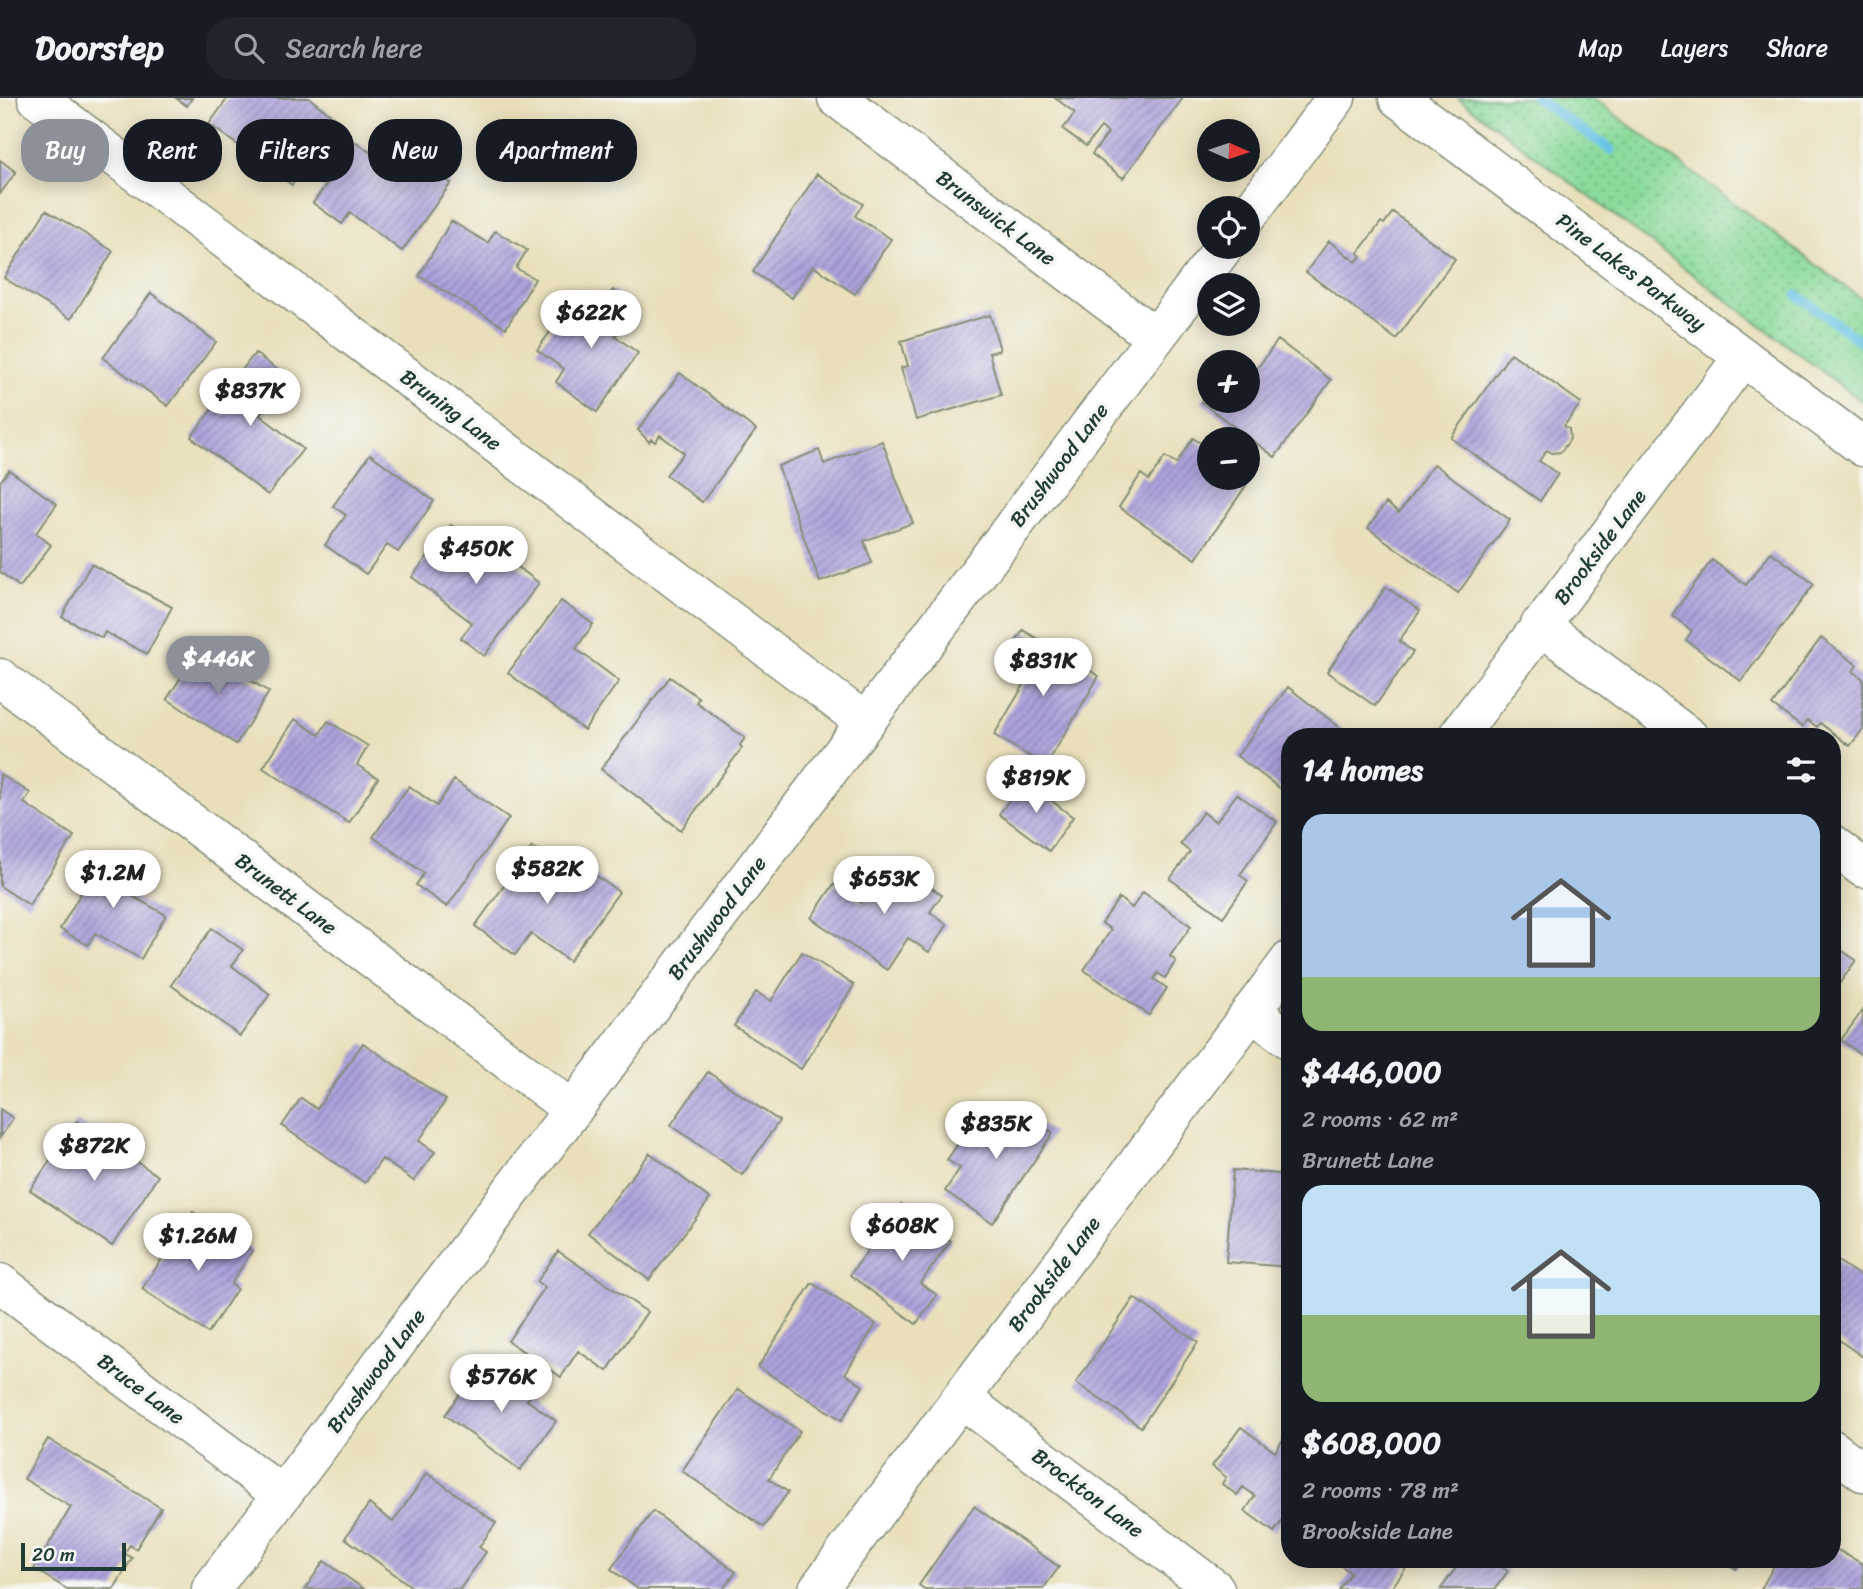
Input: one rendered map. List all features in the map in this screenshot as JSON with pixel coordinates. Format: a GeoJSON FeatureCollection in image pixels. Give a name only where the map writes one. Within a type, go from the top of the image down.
{"type":"FeatureCollection","features":[{"type":"Feature","properties":{"kind":"street","name":"Bruning Lane"},"geometry":{"type":"LineString","coordinates":[[37,98],[865,722]]}},
{"type":"Feature","properties":{"kind":"street","name":"Brunswick Lane"},"geometry":{"type":"LineString","coordinates":[[838,98],[1155,337]]}},
{"type":"Feature","properties":{"kind":"street"},"geometry":{"type":"LineString","coordinates":[[1260,199],[1336,98]]}},
{"type":"Feature","properties":{"kind":"street","name":"Pine Lakes Parkway"},"geometry":{"type":"LineString","coordinates":[[1398,98],[1863,447]]}},
{"type":"Feature","properties":{"kind":"street","name":"Brushwood Lane"},"geometry":{"type":"LineString","coordinates":[[211,1589],[1215,259]]}},
{"type":"Feature","properties":{"kind":"street","name":"Brookside Lane"},"geometry":{"type":"LineString","coordinates":[[1464,728],[1744,357]]}},
{"type":"Feature","properties":{"kind":"street"},"geometry":{"type":"LineString","coordinates":[[1541,625],[1677,728]]}},
{"type":"Feature","properties":{"kind":"street","name":"Brunett Lane"},"geometry":{"type":"LineString","coordinates":[[0,678],[573,1110]]}},
{"type":"Feature","properties":{"kind":"street"},"geometry":{"type":"LineString","coordinates":[[1841,852],[1863,868]]}},
{"type":"Feature","properties":{"kind":"street","name":"Brookside Lane"},"geometry":{"type":"LineString","coordinates":[[818,1589],[1281,972]]}},
{"type":"Feature","properties":{"kind":"street"},"geometry":{"type":"LineString","coordinates":[[1251,1011],[1281,1033]]}},
{"type":"Feature","properties":{"kind":"street","name":"Bruce Lane"},"geometry":{"type":"LineString","coordinates":[[0,1283],[282,1495]]}},
{"type":"Feature","properties":{"kind":"street","name":"Brockton Lane"},"geometry":{"type":"LineString","coordinates":[[961,1398],[1214,1589]]}},
{"type":"Feature","properties":{"kind":"street"},"geometry":{"type":"LineString","coordinates":[[1841,1456],[1863,1472]]}},
{"type":"Feature","properties":{"kind":"green space"},"geometry":{"type":"Polygon","coordinates":[[[1458,98],[1593,98],[1863,300],[1863,402],[1458,98]]]}},
{"type":"Feature","properties":{"kind":"building"},"geometry":{"type":"Polygon","coordinates":[[[176,98],[192,98],[187,106],[176,98]]]}},
{"type":"Feature","properties":{"kind":"building"},"geometry":{"type":"Polygon","coordinates":[[[228,98],[309,98],[336,119],[236,119],[236,144],[222,134],[222,119],[213,119],[228,98]]]}},
{"type":"Feature","properties":{"kind":"building"},"geometry":{"type":"Polygon","coordinates":[[[1055,98],[1183,98],[1123,178],[1092,154],[1108,133],[1101,127],[1086,146],[1063,129],[1075,113],[1055,98]]]}},
{"type":"Feature","properties":{"kind":"building"},"geometry":{"type":"Polygon","coordinates":[[[356,142],[368,151],[368,182],[451,183],[402,251],[350,213],[342,224],[313,203],[328,182],[354,182],[356,142]]]}},
{"type":"Feature","properties":{"kind":"building"},"geometry":{"type":"Polygon","coordinates":[[[0,160],[16,172],[0,194],[0,160]]]}},
{"type":"Feature","properties":{"kind":"building"},"geometry":{"type":"Polygon","coordinates":[[[817,174],[863,204],[855,216],[891,239],[855,294],[813,266],[792,298],[753,272],[817,174]]]}},
{"type":"Feature","properties":{"kind":"building"},"geometry":{"type":"Polygon","coordinates":[[[46,210],[113,251],[71,319],[4,278],[46,210]]]}},
{"type":"Feature","properties":{"kind":"building"},"geometry":{"type":"Polygon","coordinates":[[[1393,212],[1455,259],[1396,339],[1306,272],[1329,241],[1356,262],[1361,256],[1358,253],[1381,222],[1384,224],[1393,212]]]}},
{"type":"Feature","properties":{"kind":"building"},"geometry":{"type":"Polygon","coordinates":[[[451,221],[488,243],[495,231],[527,250],[516,268],[535,279],[506,328],[419,276],[451,221]]]}},
{"type":"Feature","properties":{"kind":"building"},"geometry":{"type":"Polygon","coordinates":[[[613,290],[636,307],[615,336],[638,353],[597,412],[556,382],[564,369],[537,350],[571,303],[592,318],[613,290]]]}},
{"type":"Feature","properties":{"kind":"building"},"geometry":{"type":"Polygon","coordinates":[[[151,293],[216,342],[168,406],[103,358],[151,293]]]}},
{"type":"Feature","properties":{"kind":"building"},"geometry":{"type":"Polygon","coordinates":[[[990,315],[1000,350],[989,353],[1001,395],[916,420],[901,368],[908,366],[901,341],[990,315]]]}},
{"type":"Feature","properties":{"kind":"building"},"geometry":{"type":"Polygon","coordinates":[[[1278,340],[1331,380],[1275,457],[1260,446],[1260,427],[1235,427],[1216,413],[1260,413],[1260,365],[1278,340]]]}},
{"type":"Feature","properties":{"kind":"building"},"geometry":{"type":"Polygon","coordinates":[[[255,353],[288,378],[260,415],[303,449],[268,495],[191,437],[255,353]]]}},
{"type":"Feature","properties":{"kind":"building"},"geometry":{"type":"Polygon","coordinates":[[[1511,353],[1581,403],[1564,426],[1569,429],[1570,439],[1561,452],[1552,453],[1547,450],[1539,461],[1558,474],[1540,501],[1451,438],[1511,353]]]}},
{"type":"Feature","properties":{"kind":"building"},"geometry":{"type":"Polygon","coordinates":[[[680,373],[756,430],[702,502],[666,475],[684,453],[660,435],[655,442],[651,439],[649,442],[638,430],[680,373]]]}},
{"type":"Feature","properties":{"kind":"building"},"geometry":{"type":"Polygon","coordinates":[[[1193,438],[1197,441],[1197,490],[1243,490],[1196,559],[1119,507],[1141,474],[1149,480],[1165,457],[1176,464],[1193,438]]]}},
{"type":"Feature","properties":{"kind":"building"},"geometry":{"type":"Polygon","coordinates":[[[882,441],[913,523],[864,541],[872,563],[820,582],[778,466],[819,450],[824,464],[882,441]]]}},
{"type":"Feature","properties":{"kind":"building"},"geometry":{"type":"Polygon","coordinates":[[[370,454],[434,501],[398,552],[387,545],[366,574],[325,545],[346,515],[333,506],[370,454]]]}},
{"type":"Feature","properties":{"kind":"building"},"geometry":{"type":"Polygon","coordinates":[[[1434,464],[1510,520],[1458,593],[1368,528],[1386,503],[1399,513],[1434,464]]]}},
{"type":"Feature","properties":{"kind":"building"},"geometry":{"type":"Polygon","coordinates":[[[9,470],[57,504],[36,533],[51,545],[20,587],[0,572],[0,482],[9,470]]]}},
{"type":"Feature","properties":{"kind":"building"},"geometry":{"type":"Polygon","coordinates":[[[451,525],[484,549],[488,544],[539,583],[484,656],[461,638],[472,623],[412,577],[451,525]]]}},
{"type":"Feature","properties":{"kind":"building"},"geometry":{"type":"Polygon","coordinates":[[[1771,552],[1814,584],[1741,681],[1686,640],[1692,631],[1672,615],[1712,560],[1746,585],[1771,552]]]}},
{"type":"Feature","properties":{"kind":"building"},"geometry":{"type":"Polygon","coordinates":[[[91,564],[172,607],[147,654],[105,632],[102,638],[62,617],[91,564]]]}},
{"type":"Feature","properties":{"kind":"building"},"geometry":{"type":"Polygon","coordinates":[[[1386,587],[1420,611],[1399,641],[1413,652],[1375,706],[1327,672],[1386,587]]]}},
{"type":"Feature","properties":{"kind":"building"},"geometry":{"type":"Polygon","coordinates":[[[561,601],[593,624],[576,649],[619,681],[584,730],[508,673],[561,601]]]}},
{"type":"Feature","properties":{"kind":"building"},"geometry":{"type":"Polygon","coordinates":[[[1023,630],[1099,676],[1046,766],[994,735],[1028,678],[1003,663],[1023,630]]]}},
{"type":"Feature","properties":{"kind":"building"},"geometry":{"type":"Polygon","coordinates":[[[1821,638],[1857,665],[1853,671],[1863,679],[1863,729],[1850,746],[1841,739],[1841,728],[1827,728],[1820,723],[1817,727],[1807,720],[1802,727],[1772,705],[1821,638]]]}},
{"type":"Feature","properties":{"kind":"building"},"geometry":{"type":"Polygon","coordinates":[[[200,648],[269,692],[236,744],[167,699],[200,648]]]}},
{"type":"Feature","properties":{"kind":"building"},"geometry":{"type":"Polygon","coordinates":[[[670,677],[699,698],[696,702],[745,738],[740,745],[742,748],[681,830],[601,769],[670,677]]]}},
{"type":"Feature","properties":{"kind":"building"},"geometry":{"type":"Polygon","coordinates":[[[1288,687],[1340,728],[1281,728],[1281,789],[1237,756],[1288,687]]]}},
{"type":"Feature","properties":{"kind":"building"},"geometry":{"type":"Polygon","coordinates":[[[295,719],[319,735],[328,721],[368,746],[357,765],[378,778],[349,823],[263,768],[295,719]]]}},
{"type":"Feature","properties":{"kind":"building"},"geometry":{"type":"Polygon","coordinates":[[[0,774],[30,793],[24,803],[74,836],[29,905],[0,886],[0,774]]]}},
{"type":"Feature","properties":{"kind":"building"},"geometry":{"type":"Polygon","coordinates":[[[454,780],[509,818],[447,907],[416,885],[424,873],[373,837],[409,786],[437,806],[454,780]]]}},
{"type":"Feature","properties":{"kind":"building"},"geometry":{"type":"Polygon","coordinates":[[[1024,780],[1073,817],[1049,851],[999,814],[1024,780]]]}},
{"type":"Feature","properties":{"kind":"building"},"geometry":{"type":"Polygon","coordinates":[[[1237,794],[1277,822],[1240,875],[1248,881],[1223,917],[1170,879],[1190,852],[1180,844],[1203,812],[1216,822],[1237,794]]]}},
{"type":"Feature","properties":{"kind":"building"},"geometry":{"type":"Polygon","coordinates":[[[532,847],[569,874],[578,863],[619,892],[569,961],[531,934],[515,955],[475,926],[532,847]]]}},
{"type":"Feature","properties":{"kind":"building"},"geometry":{"type":"Polygon","coordinates":[[[104,853],[137,871],[125,892],[166,915],[141,959],[95,933],[88,945],[60,929],[104,853]]]}},
{"type":"Feature","properties":{"kind":"building"},"geometry":{"type":"Polygon","coordinates":[[[890,860],[942,895],[930,912],[947,925],[929,952],[908,938],[887,970],[811,918],[834,884],[861,902],[890,860]]]}},
{"type":"Feature","properties":{"kind":"building"},"geometry":{"type":"Polygon","coordinates":[[[1143,892],[1191,926],[1170,956],[1176,961],[1165,978],[1158,973],[1154,979],[1167,988],[1149,1015],[1084,970],[1111,930],[1102,923],[1119,898],[1132,908],[1143,892]]]}},
{"type":"Feature","properties":{"kind":"building"},"geometry":{"type":"Polygon","coordinates":[[[212,928],[243,950],[232,966],[270,994],[240,1036],[171,985],[212,928]]]}},
{"type":"Feature","properties":{"kind":"building"},"geometry":{"type":"Polygon","coordinates":[[[1841,950],[1856,960],[1841,981],[1841,950]]]}},
{"type":"Feature","properties":{"kind":"building"},"geometry":{"type":"Polygon","coordinates":[[[802,952],[854,985],[801,1069],[734,1026],[756,992],[771,1001],[802,952]]]}},
{"type":"Feature","properties":{"kind":"building"},"geometry":{"type":"Polygon","coordinates":[[[1863,1010],[1863,1056],[1841,1040],[1863,1010]]]}},
{"type":"Feature","properties":{"kind":"building"},"geometry":{"type":"Polygon","coordinates":[[[363,1043],[446,1100],[419,1141],[435,1152],[414,1181],[382,1159],[365,1183],[282,1126],[301,1098],[317,1109],[363,1043]]]}},
{"type":"Feature","properties":{"kind":"building"},"geometry":{"type":"Polygon","coordinates":[[[708,1072],[779,1121],[742,1175],[671,1125],[708,1072]]]}},
{"type":"Feature","properties":{"kind":"building"},"geometry":{"type":"Polygon","coordinates":[[[1007,1102],[1053,1133],[992,1223],[945,1191],[960,1168],[947,1160],[971,1124],[985,1133],[1007,1102]]]}},
{"type":"Feature","properties":{"kind":"building"},"geometry":{"type":"Polygon","coordinates":[[[0,1109],[13,1118],[0,1138],[0,1109]]]}},
{"type":"Feature","properties":{"kind":"building"},"geometry":{"type":"Polygon","coordinates":[[[77,1121],[158,1176],[112,1246],[30,1190],[77,1121]]]}},
{"type":"Feature","properties":{"kind":"building"},"geometry":{"type":"Polygon","coordinates":[[[650,1153],[710,1199],[649,1280],[588,1233],[650,1153]]]}},
{"type":"Feature","properties":{"kind":"building"},"geometry":{"type":"Polygon","coordinates":[[[1233,1170],[1281,1174],[1281,1266],[1226,1262],[1233,1170]]]}},
{"type":"Feature","properties":{"kind":"building"},"geometry":{"type":"Polygon","coordinates":[[[901,1204],[951,1241],[920,1283],[937,1295],[916,1324],[850,1275],[901,1204]]]}},
{"type":"Feature","properties":{"kind":"building"},"geometry":{"type":"Polygon","coordinates":[[[193,1212],[252,1251],[231,1284],[237,1289],[208,1333],[142,1289],[193,1212]]]}},
{"type":"Feature","properties":{"kind":"building"},"geometry":{"type":"Polygon","coordinates":[[[558,1251],[647,1312],[607,1371],[578,1351],[561,1377],[508,1341],[545,1287],[537,1282],[558,1251]]]}},
{"type":"Feature","properties":{"kind":"building"},"geometry":{"type":"Polygon","coordinates":[[[1841,1263],[1863,1278],[1863,1357],[1841,1341],[1841,1263]]]}},
{"type":"Feature","properties":{"kind":"building"},"geometry":{"type":"Polygon","coordinates":[[[812,1283],[876,1324],[845,1374],[863,1386],[842,1420],[758,1367],[812,1283]]]}},
{"type":"Feature","properties":{"kind":"building"},"geometry":{"type":"Polygon","coordinates":[[[1134,1298],[1198,1342],[1141,1427],[1076,1383],[1134,1298]]]}},
{"type":"Feature","properties":{"kind":"building"},"geometry":{"type":"Polygon","coordinates":[[[487,1356],[534,1391],[527,1400],[556,1421],[520,1470],[445,1415],[487,1356]]]}},
{"type":"Feature","properties":{"kind":"building"},"geometry":{"type":"Polygon","coordinates":[[[738,1389],[800,1431],[769,1479],[788,1492],[764,1527],[682,1471],[738,1389]]]}},
{"type":"Feature","properties":{"kind":"building"},"geometry":{"type":"Polygon","coordinates":[[[1241,1427],[1275,1452],[1281,1443],[1281,1522],[1274,1532],[1245,1511],[1255,1496],[1243,1487],[1237,1495],[1222,1484],[1226,1477],[1212,1466],[1241,1427]]]}},
{"type":"Feature","properties":{"kind":"building"},"geometry":{"type":"Polygon","coordinates":[[[48,1439],[161,1508],[136,1549],[130,1545],[124,1553],[132,1558],[114,1589],[67,1589],[34,1569],[71,1507],[24,1479],[48,1439]]]}},
{"type":"Feature","properties":{"kind":"building"},"geometry":{"type":"Polygon","coordinates":[[[427,1473],[496,1523],[479,1547],[486,1552],[460,1589],[415,1589],[345,1538],[369,1504],[393,1522],[427,1473]]]}},
{"type":"Feature","properties":{"kind":"building"},"geometry":{"type":"Polygon","coordinates":[[[974,1506],[1059,1567],[1043,1589],[924,1589],[919,1585],[974,1506]]]}},
{"type":"Feature","properties":{"kind":"building"},"geometry":{"type":"Polygon","coordinates":[[[653,1511],[736,1572],[723,1589],[638,1589],[611,1569],[653,1511]]]}},
{"type":"Feature","properties":{"kind":"building"},"geometry":{"type":"Polygon","coordinates":[[[1841,1552],[1863,1564],[1863,1589],[1761,1589],[1773,1568],[1841,1568],[1841,1552]]]}},
{"type":"Feature","properties":{"kind":"building"},"geometry":{"type":"Polygon","coordinates":[[[324,1561],[364,1589],[305,1589],[324,1561]]]}},
{"type":"Feature","properties":{"kind":"building"},"geometry":{"type":"Polygon","coordinates":[[[1344,1568],[1406,1568],[1391,1589],[1339,1589],[1351,1573],[1344,1568]]]}},
{"type":"Feature","properties":{"kind":"building"},"geometry":{"type":"Polygon","coordinates":[[[1456,1568],[1504,1568],[1508,1571],[1495,1589],[1441,1589],[1456,1568]]]}},
{"type":"Feature","properties":{"kind":"waterway"},"geometry":{"type":"LineString","coordinates":[[1536,98],[1611,150]]}},
{"type":"Feature","properties":{"kind":"waterway"},"geometry":{"type":"LineString","coordinates":[[1797,295],[1863,343]]}}]}
